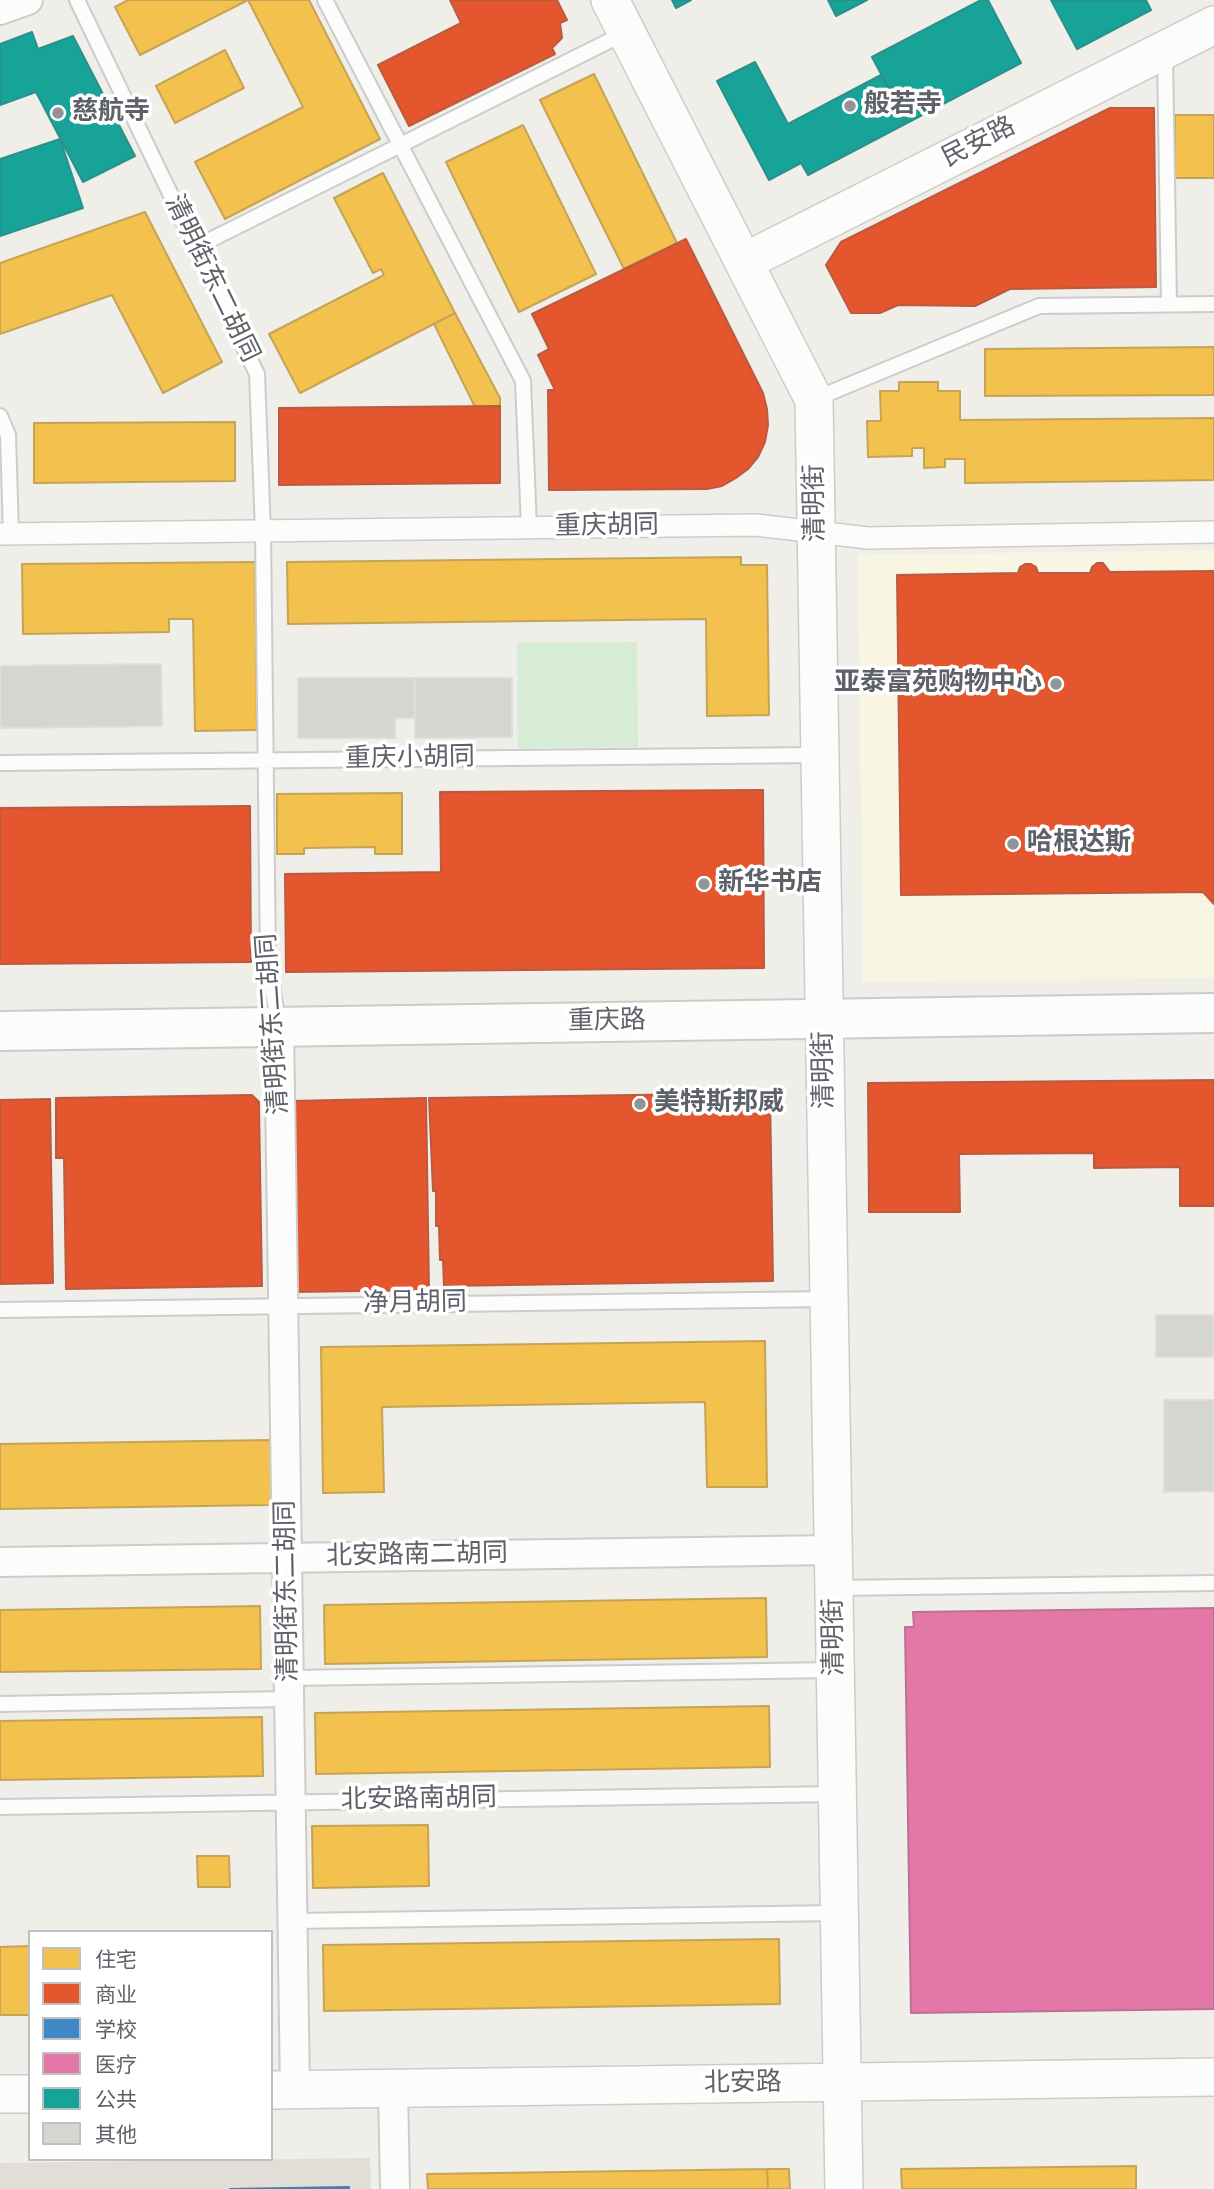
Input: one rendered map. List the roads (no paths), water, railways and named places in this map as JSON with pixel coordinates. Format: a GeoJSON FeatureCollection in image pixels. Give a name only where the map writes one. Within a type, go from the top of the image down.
{"type":"FeatureCollection","features":[{"type":"Feature","properties":{"kind":"main road","name":"重庆路"},"geometry":{"type":"LineString","coordinates":[[0,1031],[1214,1013]]}},
{"type":"Feature","properties":{"kind":"street"},"geometry":{"type":"LineString","coordinates":[[0,10],[28,0]]}},
{"type":"Feature","properties":{"kind":"street","name":"清明街"},"geometry":{"type":"LineString","coordinates":[[610,0],[814,400],[844,2189]]}},
{"type":"Feature","properties":{"kind":"street","name":"民安路"},"geometry":{"type":"LineString","coordinates":[[744,262],[1214,24]]}},
{"type":"Feature","properties":{"kind":"street","name":"重庆胡同"},"geometry":{"type":"LineString","coordinates":[[6,534],[756,525],[868,538],[1214,532]]}},
{"type":"Feature","properties":{"kind":"street","name":"清明街东二胡同"},"geometry":{"type":"LineString","coordinates":[[279,1027],[292,1920],[283,2090]]}},
{"type":"Feature","properties":{"kind":"street","name":"北安路南二胡同"},"geometry":{"type":"LineString","coordinates":[[0,1562],[834,1550]]}},
{"type":"Feature","properties":{"kind":"street","name":"北安路"},"geometry":{"type":"LineString","coordinates":[[283,2090],[1214,2077]]}},
{"type":"Feature","properties":{"kind":"street"},"geometry":{"type":"LineString","coordinates":[[393,2088],[395,2189]]}},
{"type":"Feature","properties":{"kind":"street"},"geometry":{"type":"LineString","coordinates":[[0,2094],[28,2094]]}},
{"type":"Feature","properties":{"kind":"lane","name":"清明街东二胡同"},"geometry":{"type":"LineString","coordinates":[[77,0],[257,374],[263,531],[268,963],[279,1027]]}},
{"type":"Feature","properties":{"kind":"lane"},"geometry":{"type":"LineString","coordinates":[[325,0],[523,381],[529,528]]}},
{"type":"Feature","properties":{"kind":"lane"},"geometry":{"type":"LineString","coordinates":[[196,247],[627,33]]}},
{"type":"Feature","properties":{"kind":"lane"},"geometry":{"type":"LineString","coordinates":[[1165,50],[1169,304]]}},
{"type":"Feature","properties":{"kind":"lane"},"geometry":{"type":"LineString","coordinates":[[814,400],[1039,306],[1214,304]]}},
{"type":"Feature","properties":{"kind":"lane"},"geometry":{"type":"LineString","coordinates":[[0,416],[8,435],[6,534]]}},
{"type":"Feature","properties":{"kind":"lane","name":"重庆小胡同"},"geometry":{"type":"LineString","coordinates":[[0,763],[820,754]]}},
{"type":"Feature","properties":{"kind":"lane","name":"净月胡同"},"geometry":{"type":"LineString","coordinates":[[0,1310],[829,1299]]}},
{"type":"Feature","properties":{"kind":"lane"},"geometry":{"type":"LineString","coordinates":[[834,1588],[1214,1583]]}},
{"type":"Feature","properties":{"kind":"lane"},"geometry":{"type":"LineString","coordinates":[[0,1704],[289,1688],[835,1670]]}},
{"type":"Feature","properties":{"kind":"lane","name":"北安路南胡同"},"geometry":{"type":"LineString","coordinates":[[0,1807],[838,1794]]}},
{"type":"Feature","properties":{"kind":"lane"},"geometry":{"type":"LineString","coordinates":[[292,1920],[840,1913]]}},
{"type":"Feature","properties":{"kind":"place","name":"般若寺"},"geometry":{"type":"Point","coordinates":[850,106]}},
{"type":"Feature","properties":{"kind":"place","name":"慈航寺"},"geometry":{"type":"Point","coordinates":[58,113]}},
{"type":"Feature","properties":{"kind":"place","name":"亚泰富苑购物中心"},"geometry":{"type":"Point","coordinates":[1056,684]}},
{"type":"Feature","properties":{"kind":"place","name":"哈根达斯"},"geometry":{"type":"Point","coordinates":[1013,844]}},
{"type":"Feature","properties":{"kind":"place","name":"新华书店"},"geometry":{"type":"Point","coordinates":[704,884]}},
{"type":"Feature","properties":{"kind":"place","name":"美特斯邦威"},"geometry":{"type":"Point","coordinates":[640,1104]}}]}
